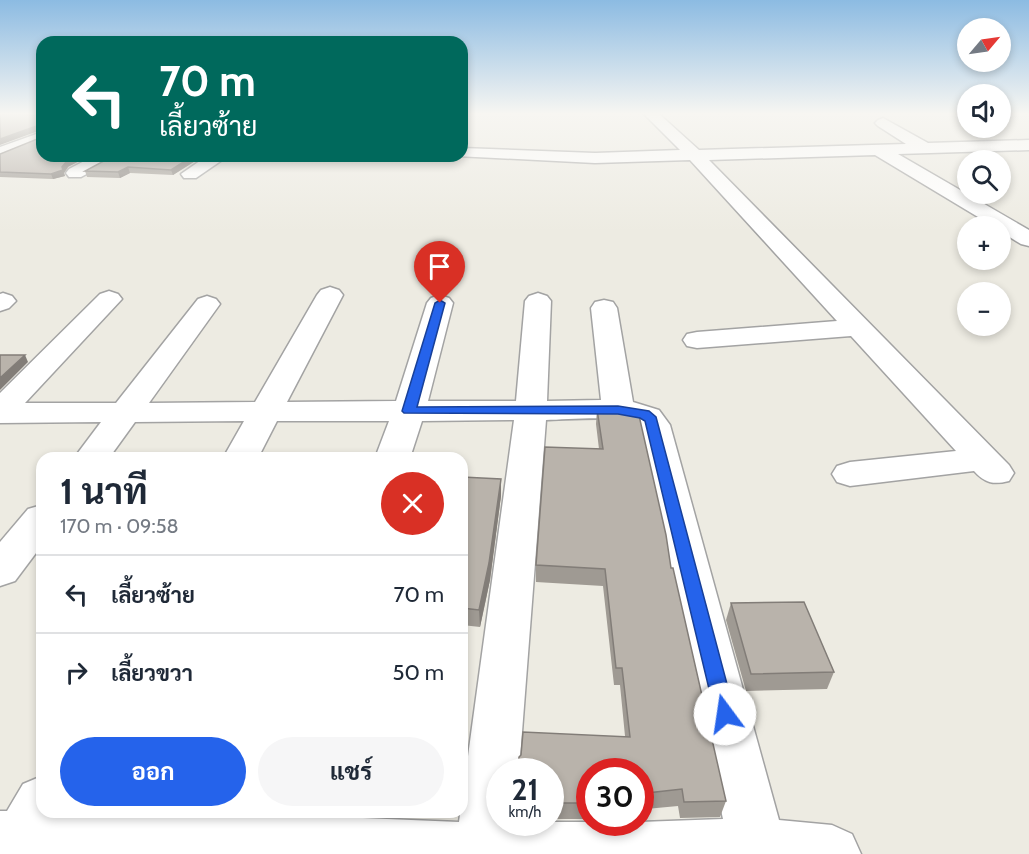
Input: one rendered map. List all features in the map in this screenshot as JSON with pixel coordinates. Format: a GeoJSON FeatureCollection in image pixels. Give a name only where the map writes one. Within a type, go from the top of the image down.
{"type":"FeatureCollection","features":[{"type":"Feature","properties":{"kind":"street"},"geometry":{"type":"LineString","coordinates":[[582,153],[700,168],[851,153]]}},
{"type":"Feature","properties":{"kind":"street"},"geometry":{"type":"LineString","coordinates":[[686,153],[858,327],[989,466],[850,474]]}},
{"type":"Feature","properties":{"kind":"street"},"geometry":{"type":"LineString","coordinates":[[884,153],[1029,239]]}},
{"type":"Feature","properties":{"kind":"street"},"geometry":{"type":"LineString","coordinates":[[75,173],[96,162]]}},
{"type":"Feature","properties":{"kind":"street"},"geometry":{"type":"LineString","coordinates":[[190,174],[209,162]]}},
{"type":"Feature","properties":{"kind":"street"},"geometry":{"type":"LineString","coordinates":[[984,212],[1018,211]]}},
{"type":"Feature","properties":{"kind":"street"},"geometry":{"type":"LineString","coordinates":[[244,452],[330,295]]}},
{"type":"Feature","properties":{"kind":"street"},"geometry":{"type":"LineString","coordinates":[[0,412],[110,299]]}},
{"type":"Feature","properties":{"kind":"street"},"geometry":{"type":"LineString","coordinates":[[484,853],[531,411],[538,301]]}},
{"type":"Feature","properties":{"kind":"street"},"geometry":{"type":"LineString","coordinates":[[394,452],[409,411],[440,303]]}},
{"type":"Feature","properties":{"kind":"street"},"geometry":{"type":"LineString","coordinates":[[95,452],[127,413],[207,304]]}},
{"type":"Feature","properties":{"kind":"street"},"geometry":{"type":"LineString","coordinates":[[604,308],[618,410]]}},
{"type":"Feature","properties":{"kind":"street"},"geometry":{"type":"LineString","coordinates":[[697,340],[858,327]]}},
{"type":"Feature","properties":{"kind":"street"},"geometry":{"type":"LineString","coordinates":[[0,412],[618,410],[644,414],[652,419],[654,425],[758,847]]}},
{"type":"Feature","properties":{"kind":"street"},"geometry":{"type":"LineString","coordinates":[[0,570],[36,525]]}},
{"type":"Feature","properties":{"kind":"street"},"geometry":{"type":"LineString","coordinates":[[14,835],[256,836],[484,853],[666,852],[758,847],[832,854]]}},
{"type":"Feature","properties":{"kind":"building"},"geometry":{"type":"Polygon","coordinates":[[[36,153],[36,162],[66,162],[62,167],[63,170],[51,174],[0,172],[0,154],[36,153]]]}},
{"type":"Feature","properties":{"kind":"building"},"geometry":{"type":"Polygon","coordinates":[[[102,162],[184,162],[171,170],[128,167],[118,172],[85,171],[102,162]]]}},
{"type":"Feature","properties":{"kind":"building"},"geometry":{"type":"Polygon","coordinates":[[[0,355],[25,355],[0,378],[0,355]]]}},
{"type":"Feature","properties":{"kind":"building"},"geometry":{"type":"Polygon","coordinates":[[[597,409],[638,411],[666,535],[671,568],[673,568],[726,801],[684,802],[682,789],[654,792],[654,758],[576,758],[576,803],[564,803],[564,758],[519,758],[523,732],[630,737],[622,668],[616,668],[605,569],[536,565],[545,447],[603,449],[597,409]]]}},
{"type":"Feature","properties":{"kind":"building"},"geometry":{"type":"Polygon","coordinates":[[[468,477],[501,479],[489,563],[479,610],[468,609],[468,477]]]}},
{"type":"Feature","properties":{"kind":"building"},"geometry":{"type":"Polygon","coordinates":[[[804,602],[834,672],[751,674],[731,603],[804,602]]]}},
{"type":"Feature","properties":{"kind":"route"},"geometry":{"type":"LineString","coordinates":[[440,303],[409,411],[618,410],[644,414],[652,419],[725,714]]}}]}
